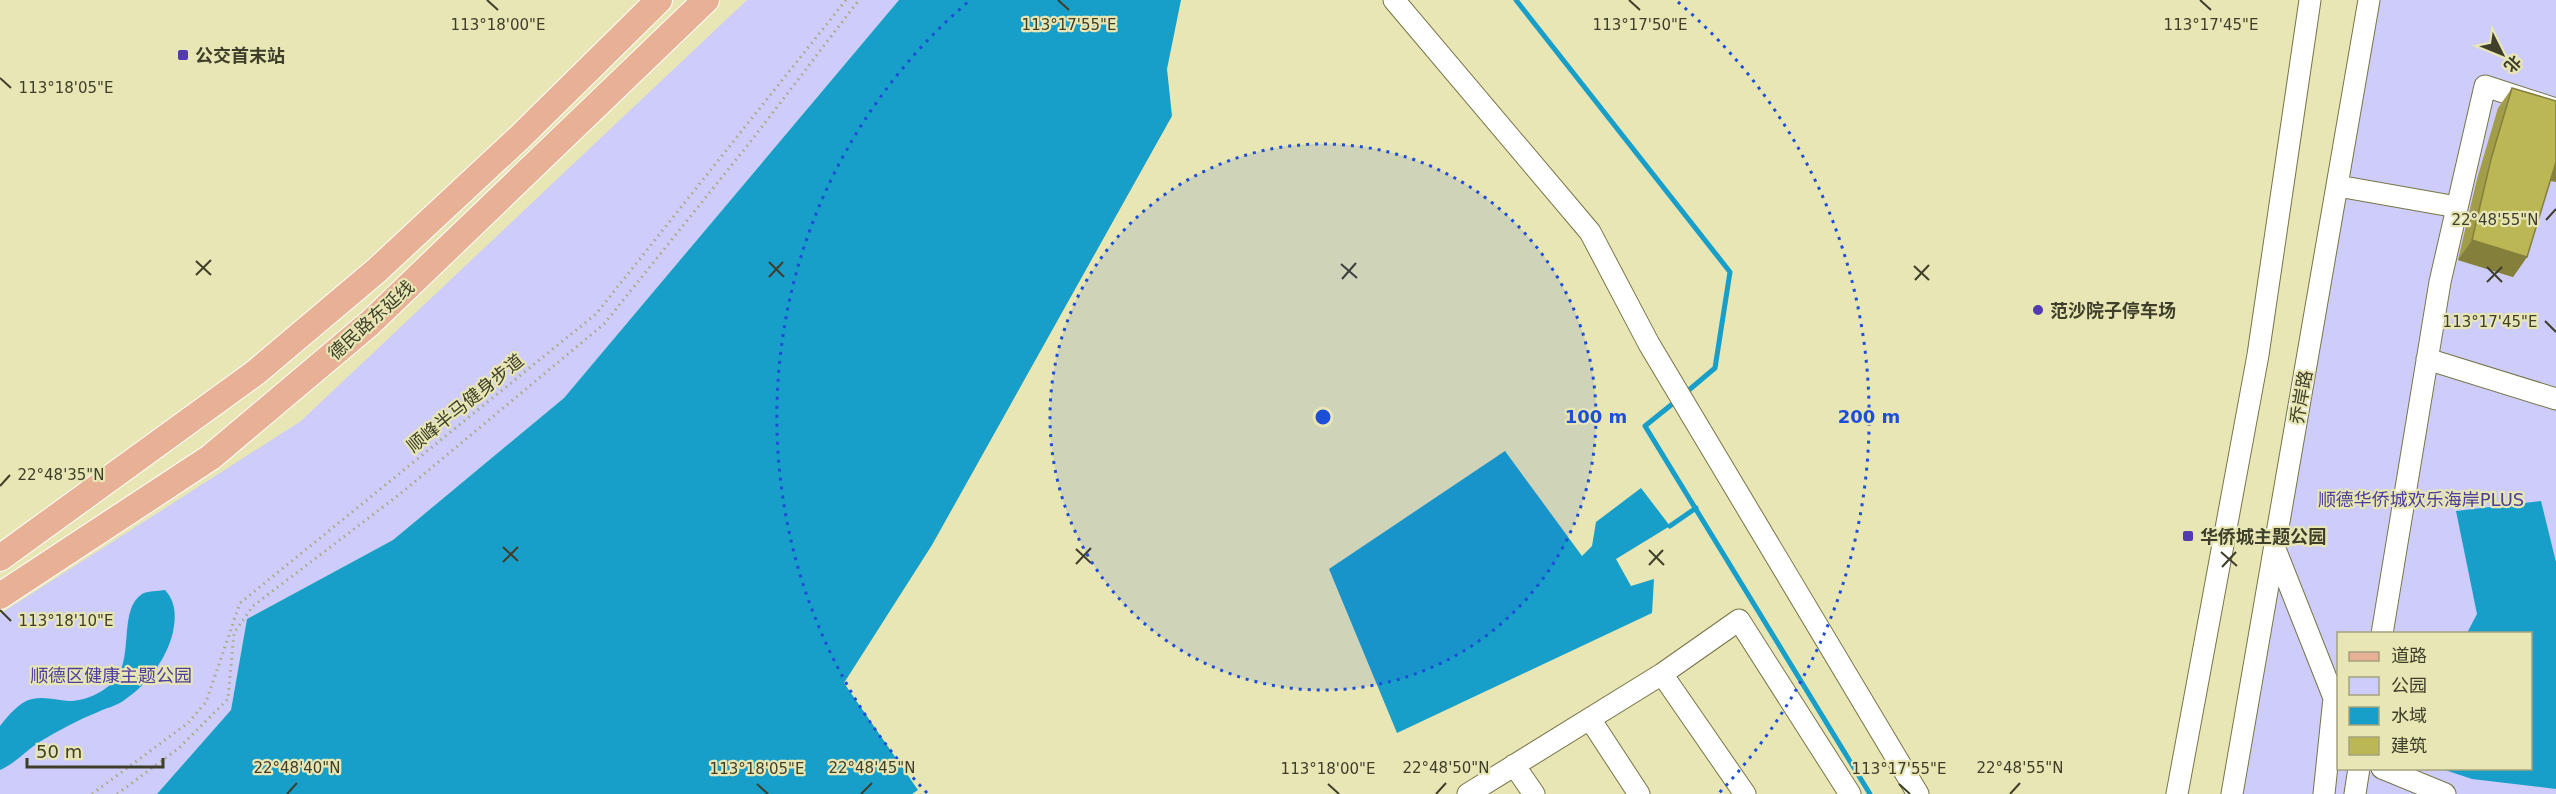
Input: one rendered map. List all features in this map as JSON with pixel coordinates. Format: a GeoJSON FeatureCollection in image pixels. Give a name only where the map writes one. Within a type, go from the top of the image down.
{"type":"FeatureCollection","features":[{"type":"Feature","properties":{"kind":"main road","name":"德民路东延线"},"geometry":{"type":"LineString","coordinates":[[0,558],[255,373],[376,271],[519,138],[659,0]]}},
{"type":"Feature","properties":{"kind":"main road","name":"德民路东延线"},"geometry":{"type":"LineString","coordinates":[[0,596],[211,457],[361,331],[706,0]]}},
{"type":"Feature","properties":{"kind":"street"},"geometry":{"type":"LineString","coordinates":[[1394,0],[1590,232],[1649,344],[1918,794]]}},
{"type":"Feature","properties":{"kind":"street"},"geometry":{"type":"LineString","coordinates":[[2177,794],[2258,355],[2310,0]]}},
{"type":"Feature","properties":{"kind":"street","name":"乔岸路"},"geometry":{"type":"LineString","coordinates":[[2232,794],[2369,0]]}},
{"type":"Feature","properties":{"kind":"street"},"geometry":{"type":"LineString","coordinates":[[2382,632],[2440,282],[2485,86],[2556,109]]}},
{"type":"Feature","properties":{"kind":"street"},"geometry":{"type":"LineString","coordinates":[[2338,186],[2457,207]]}},
{"type":"Feature","properties":{"kind":"street"},"geometry":{"type":"LineString","coordinates":[[2427,359],[2556,399]]}},
{"type":"Feature","properties":{"kind":"street"},"geometry":{"type":"LineString","coordinates":[[2275,549],[2334,698],[2324,794]]}},
{"type":"Feature","properties":{"kind":"street"},"geometry":{"type":"LineString","coordinates":[[1468,794],[1662,674],[1739,620],[1850,794]]}},
{"type":"Feature","properties":{"kind":"street"},"geometry":{"type":"LineString","coordinates":[[1662,674],[1745,794]]}},
{"type":"Feature","properties":{"kind":"street"},"geometry":{"type":"LineString","coordinates":[[1590,719],[1639,794]]}},
{"type":"Feature","properties":{"kind":"street"},"geometry":{"type":"LineString","coordinates":[[1514,765],[1534,794]]}},
{"type":"Feature","properties":{"kind":"street"},"geometry":{"type":"LineString","coordinates":[[2355,794],[2360,770]]}},
{"type":"Feature","properties":{"kind":"street"},"geometry":{"type":"LineString","coordinates":[[2387,770],[2445,794]]}},
{"type":"Feature","properties":{"kind":"path","name":"顺峰半马健身步道"},"geometry":{"type":"LineString","coordinates":[[92,794],[188,723],[206,702],[240,603],[596,314],[846,0]]}},
{"type":"Feature","properties":{"kind":"path"},"geometry":{"type":"LineString","coordinates":[[117,794],[179,747],[228,699],[234,633],[253,606],[400,494],[604,324],[751,141],[859,0]]}},
{"type":"Feature","properties":{"kind":"green space","name":"顺德区健康主题公园"},"geometry":{"type":"Polygon","coordinates":[[[747,0],[899,0],[564,398],[393,540],[247,619],[231,710],[157,794],[0,794],[0,614],[301,421],[747,0]]]}},
{"type":"Feature","properties":{"kind":"green space","name":"顺德华侨城欢乐海岸PLUS"},"geometry":{"type":"Polygon","coordinates":[[[2376,0],[2556,0],[2556,794],[2234,794],[2376,0]]]}},
{"type":"Feature","properties":{"kind":"water"},"geometry":{"type":"Polygon","coordinates":[[[899,0],[1181,0],[1167,69],[1172,116],[932,545],[844,683],[918,790],[912,794],[157,794],[231,710],[247,619],[393,540],[564,398],[899,0]]]}},
{"type":"Feature","properties":{"kind":"water"},"geometry":{"type":"Polygon","coordinates":[[[1505,451],[1582,556],[1592,546],[1596,522],[1641,488],[1670,526],[1616,559],[1631,586],[1654,579],[1652,613],[1397,733],[1329,569],[1505,451]]]}},
{"type":"Feature","properties":{"kind":"water"},"geometry":{"type":"Polygon","coordinates":[[[2541,501],[2556,562],[2556,789],[2472,779],[2445,770],[2532,770],[2532,632],[2468,632],[2477,614],[2456,511],[2541,501]]]}},
{"type":"Feature","properties":{"kind":"water"},"geometry":{"type":"Polygon","coordinates":[[[165,590],[174,610],[173,632],[161,662],[140,688],[120,703],[83,718],[55,733],[0,770],[0,726],[10,714],[18,706],[32,699],[76,701],[108,687],[122,668],[128,621],[135,601],[144,593],[165,590]]]}},
{"type":"Feature","properties":{"kind":"building"},"geometry":{"type":"Polygon","coordinates":[[[2512,88],[2556,101],[2556,162],[2527,257],[2472,240],[2491,159],[2512,88]]]}},
{"type":"Feature","properties":{"kind":"waterway"},"geometry":{"type":"LineString","coordinates":[[1516,0],[1730,272],[1715,368],[1683,395]]}},
{"type":"Feature","properties":{"kind":"waterway"},"geometry":{"type":"LineString","coordinates":[[1676,401],[1645,426],[1870,794]]}},
{"type":"Feature","properties":{"kind":"waterway"},"geometry":{"type":"LineString","coordinates":[[1670,526],[1696,508]]}},
{"type":"Feature","properties":{"kind":"place","name":"公交首末站"},"geometry":{"type":"Point","coordinates":[183,55]}},
{"type":"Feature","properties":{"kind":"place","name":"范沙院子停车场"},"geometry":{"type":"Point","coordinates":[2038,310]}},
{"type":"Feature","properties":{"kind":"place","name":"华侨城主题公园"},"geometry":{"type":"Point","coordinates":[2188,536]}}]}
